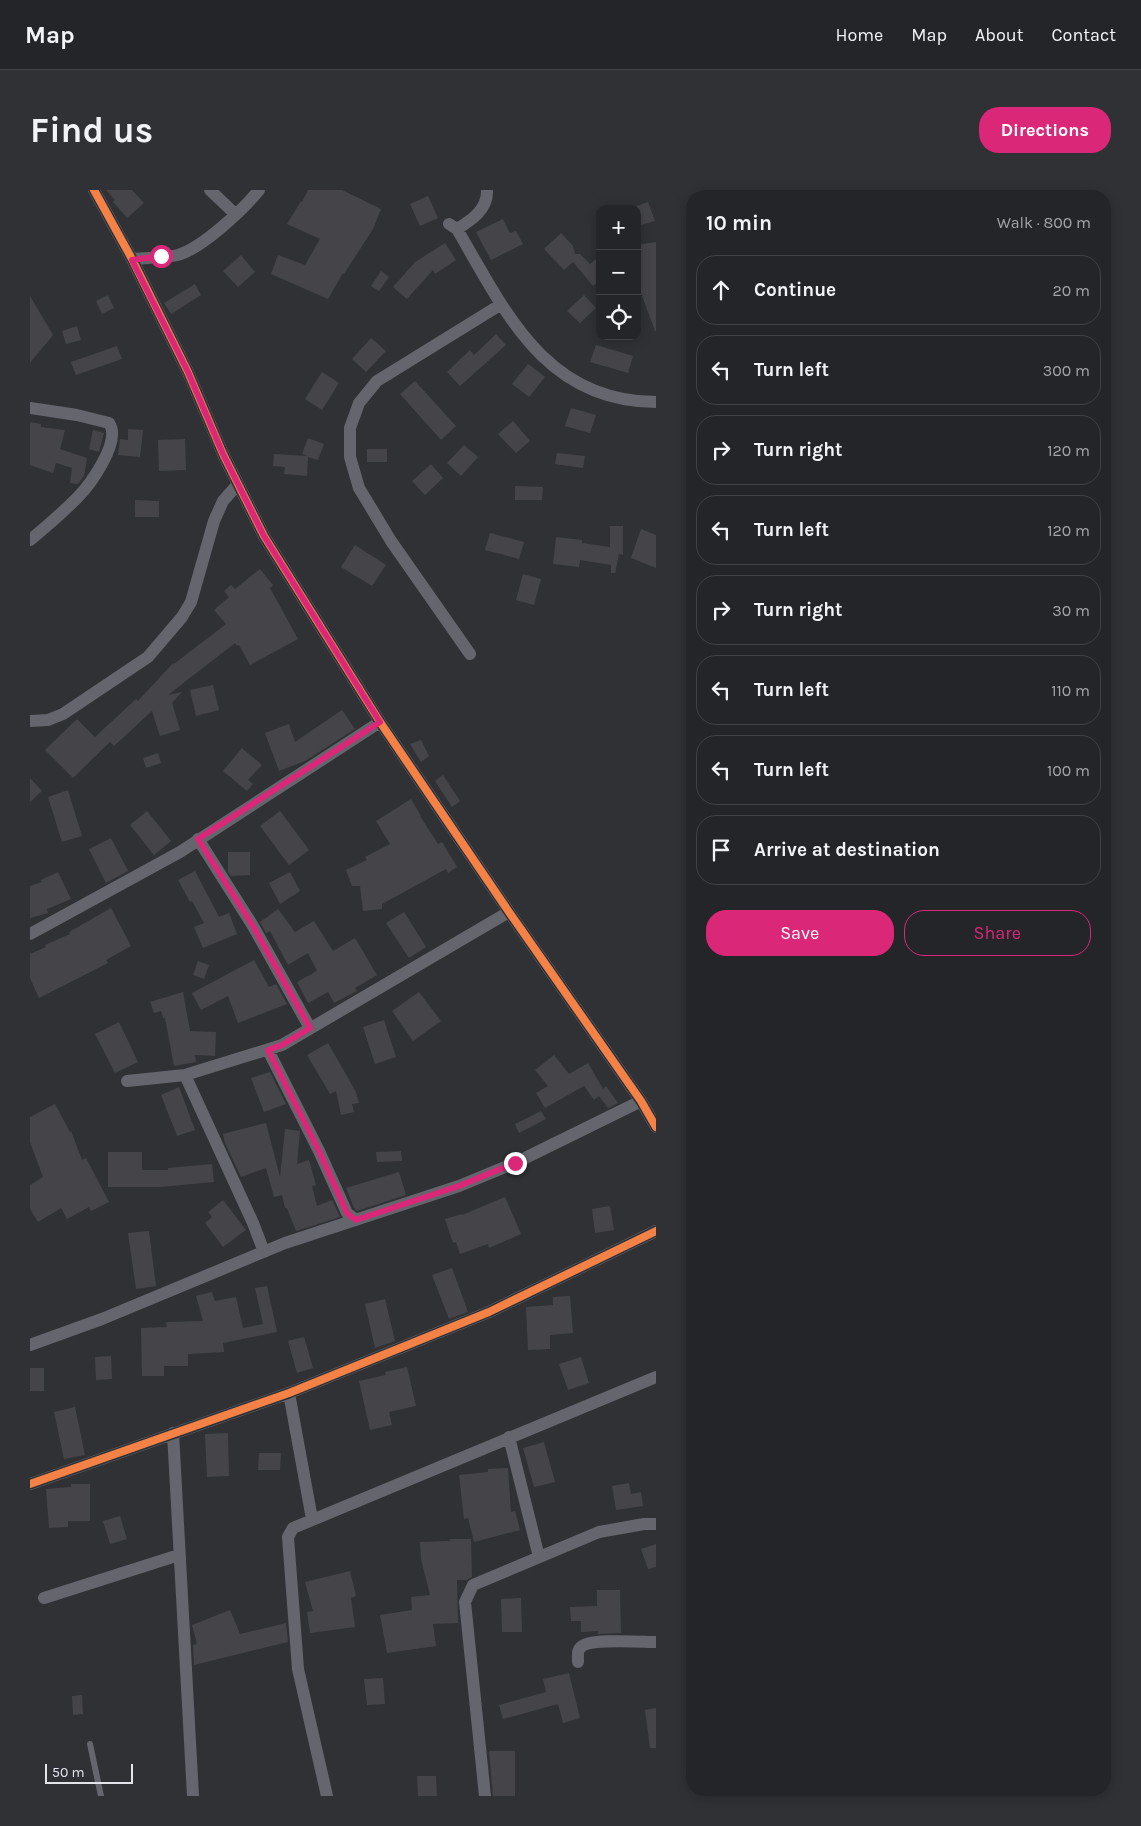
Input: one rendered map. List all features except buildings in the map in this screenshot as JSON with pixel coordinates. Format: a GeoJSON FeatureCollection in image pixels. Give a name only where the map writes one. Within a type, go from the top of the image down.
{"type":"FeatureCollection","features":[{"type":"Feature","properties":{"kind":"street"},"geometry":{"type":"LineString","coordinates":[[94,190],[132,260],[188,372],[223,454],[264,536],[380,722],[656,1127]]}},
{"type":"Feature","properties":{"kind":"street"},"geometry":{"type":"LineString","coordinates":[[210,190],[236,214]]}},
{"type":"Feature","properties":{"kind":"street"},"geometry":{"type":"LineString","coordinates":[[132,260],[177,255],[190,250],[219,230],[260,190]]}},
{"type":"Feature","properties":{"kind":"street"},"geometry":{"type":"LineString","coordinates":[[487,190],[486,205],[469,222],[453,226],[500,305],[521,334],[559,372],[588,388],[608,396],[656,402]]}},
{"type":"Feature","properties":{"kind":"street"},"geometry":{"type":"LineString","coordinates":[[470,654],[391,541],[359,488],[350,457],[350,428],[359,403],[377,381],[500,305]]}},
{"type":"Feature","properties":{"kind":"street"},"geometry":{"type":"LineString","coordinates":[[30,408],[77,414],[109,423],[112,431],[111,447],[97,472],[78,497],[30,540]]}},
{"type":"Feature","properties":{"kind":"street"},"geometry":{"type":"LineString","coordinates":[[30,721],[48,720],[63,714],[148,657],[182,617],[192,602],[217,514],[223,501],[238,484]]}},
{"type":"Feature","properties":{"kind":"street"},"geometry":{"type":"LineString","coordinates":[[30,934],[180,852],[380,722]]}},
{"type":"Feature","properties":{"kind":"street"},"geometry":{"type":"LineString","coordinates":[[198,839],[253,926],[310,1028]]}},
{"type":"Feature","properties":{"kind":"street"},"geometry":{"type":"LineString","coordinates":[[127,1081],[185,1075],[282,1045],[509,912]]}},
{"type":"Feature","properties":{"kind":"street"},"geometry":{"type":"LineString","coordinates":[[268,1050],[319,1151],[347,1213],[356,1220]]}},
{"type":"Feature","properties":{"kind":"street"},"geometry":{"type":"LineString","coordinates":[[185,1075],[253,1223],[264,1252]]}},
{"type":"Feature","properties":{"kind":"street"},"geometry":{"type":"LineString","coordinates":[[30,1345],[102,1319],[285,1243],[459,1186],[515,1163],[640,1101]]}},
{"type":"Feature","properties":{"kind":"street"},"geometry":{"type":"LineString","coordinates":[[30,1484],[288,1394],[489,1312],[656,1232]]}},
{"type":"Feature","properties":{"kind":"street"},"geometry":{"type":"LineString","coordinates":[[327,1796],[298,1670],[288,1537],[293,1528],[656,1376]]}},
{"type":"Feature","properties":{"kind":"street"},"geometry":{"type":"LineString","coordinates":[[288,1394],[312,1519]]}},
{"type":"Feature","properties":{"kind":"street"},"geometry":{"type":"LineString","coordinates":[[172,1433],[193,1796]]}},
{"type":"Feature","properties":{"kind":"street"},"geometry":{"type":"LineString","coordinates":[[509,1437],[539,1557]]}},
{"type":"Feature","properties":{"kind":"street"},"geometry":{"type":"LineString","coordinates":[[485,1796],[465,1602],[473,1585],[599,1532],[644,1524],[656,1524]]}},
{"type":"Feature","properties":{"kind":"street"},"geometry":{"type":"LineString","coordinates":[[44,1598],[179,1555]]}},
{"type":"Feature","properties":{"kind":"street"},"geometry":{"type":"LineString","coordinates":[[578,1662],[578,1649],[588,1643],[656,1642]]}},
{"type":"Feature","properties":{"kind":"lane"},"geometry":{"type":"LineString","coordinates":[[90,1744],[101,1796]]}},
{"type":"Feature","properties":{"kind":"cycle path"},"geometry":{"type":"LineString","coordinates":[[94,190],[132,259],[188,372],[223,454],[264,536],[380,722],[509,912],[641,1101],[656,1127]]}},
{"type":"Feature","properties":{"kind":"cycle path"},"geometry":{"type":"LineString","coordinates":[[30,1484],[289,1393],[489,1312],[656,1231]]}},
{"type":"Feature","properties":{"kind":"route"},"geometry":{"type":"LineString","coordinates":[[161,256],[132,260],[188,372],[223,454],[264,536],[380,722],[198,839],[253,926],[310,1028],[282,1045],[268,1050],[319,1151],[347,1213],[356,1220],[459,1186],[515,1163]]}}]}
